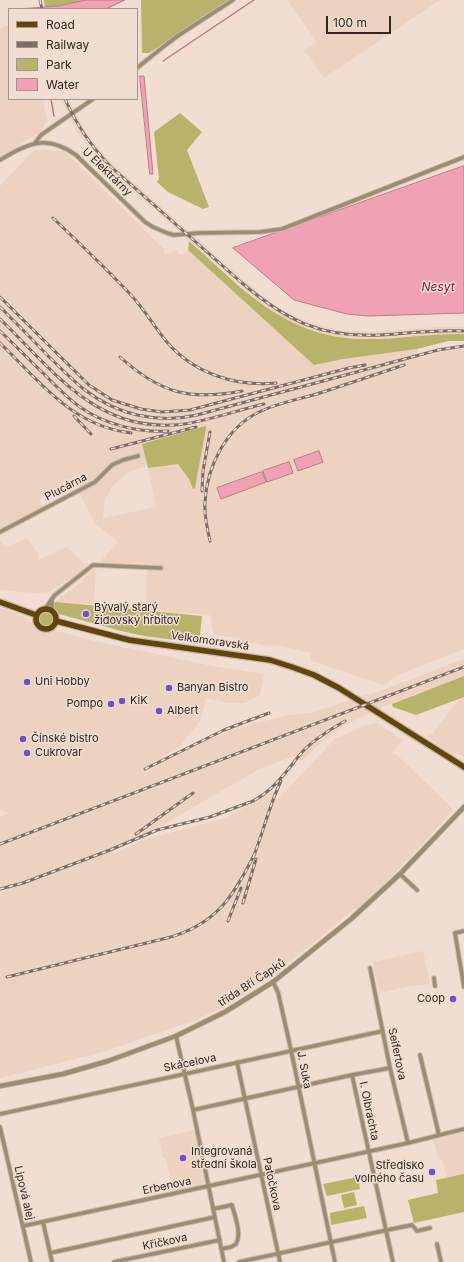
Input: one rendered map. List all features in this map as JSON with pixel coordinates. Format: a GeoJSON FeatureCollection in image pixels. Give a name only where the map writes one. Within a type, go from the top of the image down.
{"type":"FeatureCollection","features":[{"type":"Feature","properties":{"kind":"main road"},"geometry":{"type":"LineString","coordinates":[[0,602],[36,615]]}},
{"type":"Feature","properties":{"kind":"main road"},"geometry":{"type":"LineString","coordinates":[[45,609],[52,611],[55,615],[56,621],[52,628],[45,630],[40,628],[37,624],[36,615],[40,610],[45,609]]}},
{"type":"Feature","properties":{"kind":"main road","name":"Velkomoravská"},"geometry":{"type":"LineString","coordinates":[[56,621],[129,640],[277,662],[314,674],[376,711],[464,767]]}},
{"type":"Feature","properties":{"kind":"street"},"geometry":{"type":"LineString","coordinates":[[138,67],[179,35],[234,0]]}},
{"type":"Feature","properties":{"kind":"street"},"geometry":{"type":"LineString","coordinates":[[35,143],[41,135],[92,100]]}},
{"type":"Feature","properties":{"kind":"street","name":"U Elektrárny"},"geometry":{"type":"LineString","coordinates":[[0,160],[21,148],[35,143],[52,144],[66,148],[76,155],[145,222],[160,231],[174,235],[260,232],[282,229],[464,157]]}},
{"type":"Feature","properties":{"kind":"street","name":"Plucárna"},"geometry":{"type":"LineString","coordinates":[[0,532],[95,482],[112,465],[138,456]]}},
{"type":"Feature","properties":{"kind":"street"},"geometry":{"type":"LineString","coordinates":[[45,609],[55,594],[93,564],[161,568]]}},
{"type":"Feature","properties":{"kind":"street"},"geometry":{"type":"LineString","coordinates":[[52,599],[52,611]]}},
{"type":"Feature","properties":{"kind":"street","name":"třída Bří Čapků"},"geometry":{"type":"LineString","coordinates":[[0,1086],[63,1074],[108,1061],[176,1036],[225,1012],[273,982],[351,919],[400,874],[464,807]]}},
{"type":"Feature","properties":{"kind":"street"},"geometry":{"type":"LineString","coordinates":[[400,874],[417,890]]}},
{"type":"Feature","properties":{"kind":"street"},"geometry":{"type":"LineString","coordinates":[[464,931],[455,933],[464,987]]}},
{"type":"Feature","properties":{"kind":"street","name":"Seifertova"},"geometry":{"type":"LineString","coordinates":[[370,968],[384,1031],[390,1068],[408,1143]]}},
{"type":"Feature","properties":{"kind":"street"},"geometry":{"type":"LineString","coordinates":[[434,978],[435,986]]}},
{"type":"Feature","properties":{"kind":"street","name":"J. Suka"},"geometry":{"type":"LineString","coordinates":[[273,982],[278,992],[291,1050],[331,1242]]}},
{"type":"Feature","properties":{"kind":"street","name":"Skácelova"},"geometry":{"type":"LineString","coordinates":[[0,1114],[384,1031]]}},
{"type":"Feature","properties":{"kind":"street"},"geometry":{"type":"LineString","coordinates":[[176,1036],[193,1110],[224,1262]]}},
{"type":"Feature","properties":{"kind":"street"},"geometry":{"type":"LineString","coordinates":[[420,1055],[439,1135]]}},
{"type":"Feature","properties":{"kind":"street","name":"Patočkova"},"geometry":{"type":"LineString","coordinates":[[237,1062],[280,1262]]}},
{"type":"Feature","properties":{"kind":"street"},"geometry":{"type":"LineString","coordinates":[[193,1110],[390,1068]]}},
{"type":"Feature","properties":{"kind":"street","name":"I. Olbrachta"},"geometry":{"type":"LineString","coordinates":[[352,1075],[386,1230]]}},
{"type":"Feature","properties":{"kind":"street","name":"Lipová alej"},"geometry":{"type":"LineString","coordinates":[[0,1127],[31,1262]]}},
{"type":"Feature","properties":{"kind":"street"},"geometry":{"type":"LineString","coordinates":[[369,1151],[464,1129]]}},
{"type":"Feature","properties":{"kind":"street","name":"Erbenova"},"geometry":{"type":"LineString","coordinates":[[23,1226],[369,1151]]}},
{"type":"Feature","properties":{"kind":"street"},"geometry":{"type":"LineString","coordinates":[[213,1208],[232,1205],[238,1230],[239,1236],[236,1244],[231,1247],[221,1249]]}},
{"type":"Feature","properties":{"kind":"street"},"geometry":{"type":"LineString","coordinates":[[50,1253],[215,1217]]}},
{"type":"Feature","properties":{"kind":"street"},"geometry":{"type":"LineString","coordinates":[[43,1222],[52,1262]]}},
{"type":"Feature","properties":{"kind":"street"},"geometry":{"type":"LineString","coordinates":[[239,1262],[412,1225],[417,1231],[430,1228]]}},
{"type":"Feature","properties":{"kind":"street"},"geometry":{"type":"LineString","coordinates":[[386,1230],[393,1262]]}},
{"type":"Feature","properties":{"kind":"street","name":"Křičkova"},"geometry":{"type":"LineString","coordinates":[[114,1262],[220,1240]]}},
{"type":"Feature","properties":{"kind":"street"},"geometry":{"type":"LineString","coordinates":[[331,1242],[335,1262]]}},
{"type":"Feature","properties":{"kind":"street"},"geometry":{"type":"LineString","coordinates":[[437,1244],[441,1262]]}},
{"type":"Feature","properties":{"kind":"shaded area"},"geometry":{"type":"Polygon","coordinates":[[[287,0],[440,0],[324,78],[304,50],[317,42],[287,0]]]}},
{"type":"Feature","properties":{"kind":"shaded area"},"geometry":{"type":"Polygon","coordinates":[[[4,26],[8,26],[8,100],[43,100],[47,120],[41,131],[0,157],[0,29],[4,26]]]}},
{"type":"Feature","properties":{"kind":"shaded area"},"geometry":{"type":"Polygon","coordinates":[[[62,100],[69,100],[86,132],[112,163],[256,291],[279,308],[311,323],[339,330],[371,332],[437,327],[464,327],[464,334],[371,339],[338,337],[308,330],[289,322],[275,314],[252,296],[107,168],[91,151],[68,115],[62,100]]]}},
{"type":"Feature","properties":{"kind":"shaded area"},"geometry":{"type":"Polygon","coordinates":[[[34,150],[62,151],[67,154],[164,249],[165,254],[169,254],[176,250],[180,255],[184,254],[188,250],[314,365],[343,359],[417,349],[419,358],[451,349],[464,349],[464,649],[400,674],[383,685],[310,660],[311,653],[276,645],[269,646],[240,641],[239,638],[214,635],[210,615],[146,610],[147,569],[154,569],[154,564],[104,563],[101,561],[118,542],[95,523],[79,492],[77,475],[39,500],[43,507],[0,530],[0,186],[34,150]],[[205,427],[143,444],[147,466],[128,472],[112,487],[105,500],[103,518],[156,507],[148,468],[178,463],[205,427]]]}},
{"type":"Feature","properties":{"kind":"shaded area"},"geometry":{"type":"Polygon","coordinates":[[[27,538],[38,553],[38,560],[67,547],[87,566],[78,574],[45,594],[0,590],[0,540],[6,548],[27,538]]]}},
{"type":"Feature","properties":{"kind":"shaded area"},"geometry":{"type":"Polygon","coordinates":[[[96,569],[94,605],[56,602],[80,583],[92,570],[96,569]]]}},
{"type":"Feature","properties":{"kind":"shaded area"},"geometry":{"type":"Polygon","coordinates":[[[0,608],[26,618],[40,632],[54,630],[85,639],[212,666],[264,674],[260,695],[245,703],[229,703],[206,698],[200,721],[179,747],[159,759],[240,727],[289,715],[310,713],[364,695],[372,694],[464,659],[464,676],[382,707],[351,722],[318,745],[302,761],[293,756],[256,771],[161,826],[112,852],[114,854],[139,841],[225,818],[273,791],[277,800],[335,739],[366,725],[377,723],[403,740],[392,753],[397,755],[453,809],[429,837],[381,887],[356,910],[354,909],[275,974],[227,1006],[195,1020],[103,1052],[0,1078],[0,817],[8,813],[0,809],[0,608]]]}},
{"type":"Feature","properties":{"kind":"shaded area"},"geometry":{"type":"Polygon","coordinates":[[[464,697],[464,757],[455,752],[453,754],[427,736],[430,733],[432,734],[460,698],[464,697]]]}},
{"type":"Feature","properties":{"kind":"shaded area"},"geometry":{"type":"Polygon","coordinates":[[[423,951],[430,984],[405,987],[379,993],[373,962],[423,951]]]}},
{"type":"Feature","properties":{"kind":"shaded area"},"geometry":{"type":"Polygon","coordinates":[[[195,1130],[205,1181],[201,1186],[173,1192],[166,1159],[162,1156],[159,1138],[195,1130]]]}},
{"type":"Feature","properties":{"kind":"shaded area"},"geometry":{"type":"Polygon","coordinates":[[[464,1132],[464,1178],[447,1179],[442,1160],[439,1159],[433,1140],[464,1132]]]}},
{"type":"Feature","properties":{"kind":"green space"},"geometry":{"type":"Polygon","coordinates":[[[44,0],[87,0],[45,7],[44,0]]]}},
{"type":"Feature","properties":{"kind":"green space"},"geometry":{"type":"Polygon","coordinates":[[[141,0],[229,0],[149,53],[142,53],[141,0]]]}},
{"type":"Feature","properties":{"kind":"green space"},"geometry":{"type":"Polygon","coordinates":[[[180,113],[202,132],[187,150],[209,207],[203,209],[168,192],[157,182],[159,179],[154,132],[180,113]]]}},
{"type":"Feature","properties":{"kind":"green space"},"geometry":{"type":"Polygon","coordinates":[[[189,241],[227,276],[266,307],[287,320],[309,329],[334,336],[361,339],[438,334],[464,334],[464,341],[448,341],[417,349],[343,359],[314,365],[188,250],[189,241]]]}},
{"type":"Feature","properties":{"kind":"green space"},"geometry":{"type":"Polygon","coordinates":[[[206,426],[195,488],[193,489],[189,479],[178,464],[148,468],[142,444],[206,426]]]}},
{"type":"Feature","properties":{"kind":"green space"},"geometry":{"type":"Polygon","coordinates":[[[56,602],[202,616],[199,643],[144,636],[59,614],[55,609],[54,604],[56,602]]]}},
{"type":"Feature","properties":{"kind":"green space"},"geometry":{"type":"Polygon","coordinates":[[[46,611],[53,616],[54,619],[49,626],[46,627],[39,622],[38,619],[43,612],[46,611]]]}},
{"type":"Feature","properties":{"kind":"green space"},"geometry":{"type":"Polygon","coordinates":[[[464,676],[464,697],[416,715],[393,707],[392,704],[464,676]]]}},
{"type":"Feature","properties":{"kind":"green space"},"geometry":{"type":"Polygon","coordinates":[[[464,1174],[464,1212],[414,1223],[408,1200],[438,1193],[436,1180],[464,1174]]]}},
{"type":"Feature","properties":{"kind":"green space"},"geometry":{"type":"Polygon","coordinates":[[[358,1177],[360,1189],[327,1196],[323,1184],[358,1177]]]}},
{"type":"Feature","properties":{"kind":"green space"},"geometry":{"type":"Polygon","coordinates":[[[354,1192],[357,1205],[344,1208],[341,1195],[354,1192]]]}},
{"type":"Feature","properties":{"kind":"green space"},"geometry":{"type":"Polygon","coordinates":[[[364,1206],[367,1218],[331,1225],[330,1213],[364,1206]]]}},
{"type":"Feature","properties":{"kind":"water"},"geometry":{"type":"Polygon","coordinates":[[[87,0],[125,0],[108,8],[31,8],[58,6],[87,0]]]}},
{"type":"Feature","properties":{"kind":"water"},"geometry":{"type":"Polygon","coordinates":[[[140,76],[144,76],[153,174],[150,174],[140,76]]]}},
{"type":"Feature","properties":{"kind":"water","name":"Nesyt"},"geometry":{"type":"Polygon","coordinates":[[[464,166],[464,313],[368,316],[347,314],[294,300],[233,248],[464,166]]]}},
{"type":"Feature","properties":{"kind":"water"},"geometry":{"type":"Polygon","coordinates":[[[319,451],[323,462],[298,471],[294,460],[319,451]]]}},
{"type":"Feature","properties":{"kind":"water"},"geometry":{"type":"Polygon","coordinates":[[[289,462],[293,473],[267,482],[263,471],[289,462]]]}},
{"type":"Feature","properties":{"kind":"water"},"geometry":{"type":"Polygon","coordinates":[[[262,472],[266,482],[221,499],[217,488],[262,472]]]}},
{"type":"Feature","properties":{"kind":"waterway"},"geometry":{"type":"LineString","coordinates":[[163,61],[254,0]]}},
{"type":"Feature","properties":{"kind":"waterway"},"geometry":{"type":"LineString","coordinates":[[51,100],[54,116]]}},
{"type":"Feature","properties":{"kind":"railway"},"geometry":{"type":"LineString","coordinates":[[40,0],[42,8]]}},
{"type":"Feature","properties":{"kind":"railway"},"geometry":{"type":"LineString","coordinates":[[66,100],[84,134],[96,151],[110,166],[242,283],[274,308],[306,324],[323,330],[340,333],[381,335],[433,331],[464,331]]}},
{"type":"Feature","properties":{"kind":"railway"},"geometry":{"type":"LineString","coordinates":[[53,218],[122,285],[166,341],[189,362],[216,376],[230,380],[245,383],[276,383]]}},
{"type":"Feature","properties":{"kind":"railway"},"geometry":{"type":"LineString","coordinates":[[0,297],[89,385],[112,400],[141,409],[162,412],[190,410],[365,365]]}},
{"type":"Feature","properties":{"kind":"railway"},"geometry":{"type":"LineString","coordinates":[[0,307],[71,378],[97,399],[124,411],[153,418],[182,418],[197,415],[438,350],[464,346]]}},
{"type":"Feature","properties":{"kind":"railway"},"geometry":{"type":"LineString","coordinates":[[0,319],[80,396],[102,410],[127,420],[154,425],[184,424],[264,404]]}},
{"type":"Feature","properties":{"kind":"railway"},"geometry":{"type":"LineString","coordinates":[[0,331],[66,396],[89,413],[110,423],[133,429],[168,431]]}},
{"type":"Feature","properties":{"kind":"railway"},"geometry":{"type":"LineString","coordinates":[[0,343],[43,387],[74,412],[110,429],[131,433]]}},
{"type":"Feature","properties":{"kind":"railway"},"geometry":{"type":"LineString","coordinates":[[120,357],[148,379],[176,391],[206,395],[242,391]]}},
{"type":"Feature","properties":{"kind":"railway"},"geometry":{"type":"LineString","coordinates":[[210,541],[205,507],[210,475],[220,450],[237,428],[247,419],[259,412],[404,365]]}},
{"type":"Feature","properties":{"kind":"railway"},"geometry":{"type":"LineString","coordinates":[[74,416],[91,434]]}},
{"type":"Feature","properties":{"kind":"railway"},"geometry":{"type":"LineString","coordinates":[[111,449],[196,427]]}},
{"type":"Feature","properties":{"kind":"railway"},"geometry":{"type":"LineString","coordinates":[[202,491],[203,471],[210,432]]}},
{"type":"Feature","properties":{"kind":"railway"},"geometry":{"type":"LineString","coordinates":[[0,844],[464,667]]}},
{"type":"Feature","properties":{"kind":"railway"},"geometry":{"type":"LineString","coordinates":[[145,769],[224,730],[269,713]]}},
{"type":"Feature","properties":{"kind":"railway"},"geometry":{"type":"LineString","coordinates":[[0,889],[23,883],[110,850],[157,830],[210,817],[253,801],[275,784],[304,750],[324,734],[345,721]]}},
{"type":"Feature","properties":{"kind":"railway"},"geometry":{"type":"LineString","coordinates":[[253,858],[281,781]]}},
{"type":"Feature","properties":{"kind":"railway"},"geometry":{"type":"LineString","coordinates":[[136,834],[193,793]]}},
{"type":"Feature","properties":{"kind":"railway"},"geometry":{"type":"LineString","coordinates":[[7,977],[167,938],[184,932],[211,917],[222,907],[239,883],[255,853]]}},
{"type":"Feature","properties":{"kind":"railway"},"geometry":{"type":"LineString","coordinates":[[243,903],[256,859]]}},
{"type":"Feature","properties":{"kind":"railway"},"geometry":{"type":"LineString","coordinates":[[228,921],[241,888]]}},
{"type":"Feature","properties":{"kind":"place","name":"Bývalý starý židovský hřbitov"},"geometry":{"type":"Point","coordinates":[86,614]}},
{"type":"Feature","properties":{"kind":"place","name":"Uni Hobby"},"geometry":{"type":"Point","coordinates":[27,682]}},
{"type":"Feature","properties":{"kind":"place","name":"Banyan Bistro"},"geometry":{"type":"Point","coordinates":[169,688]}},
{"type":"Feature","properties":{"kind":"place","name":"KiK"},"geometry":{"type":"Point","coordinates":[122,701]}},
{"type":"Feature","properties":{"kind":"place","name":"Pompo"},"geometry":{"type":"Point","coordinates":[111,704]}},
{"type":"Feature","properties":{"kind":"place","name":"Albert"},"geometry":{"type":"Point","coordinates":[159,711]}},
{"type":"Feature","properties":{"kind":"place","name":"Čínské bistro"},"geometry":{"type":"Point","coordinates":[23,739]}},
{"type":"Feature","properties":{"kind":"place","name":"Cukrovar"},"geometry":{"type":"Point","coordinates":[27,753]}},
{"type":"Feature","properties":{"kind":"place","name":"Coop"},"geometry":{"type":"Point","coordinates":[453,999]}},
{"type":"Feature","properties":{"kind":"place","name":"Integrovaná střední škola"},"geometry":{"type":"Point","coordinates":[183,1158]}},
{"type":"Feature","properties":{"kind":"place","name":"Středisko volného času"},"geometry":{"type":"Point","coordinates":[432,1172]}}]}
